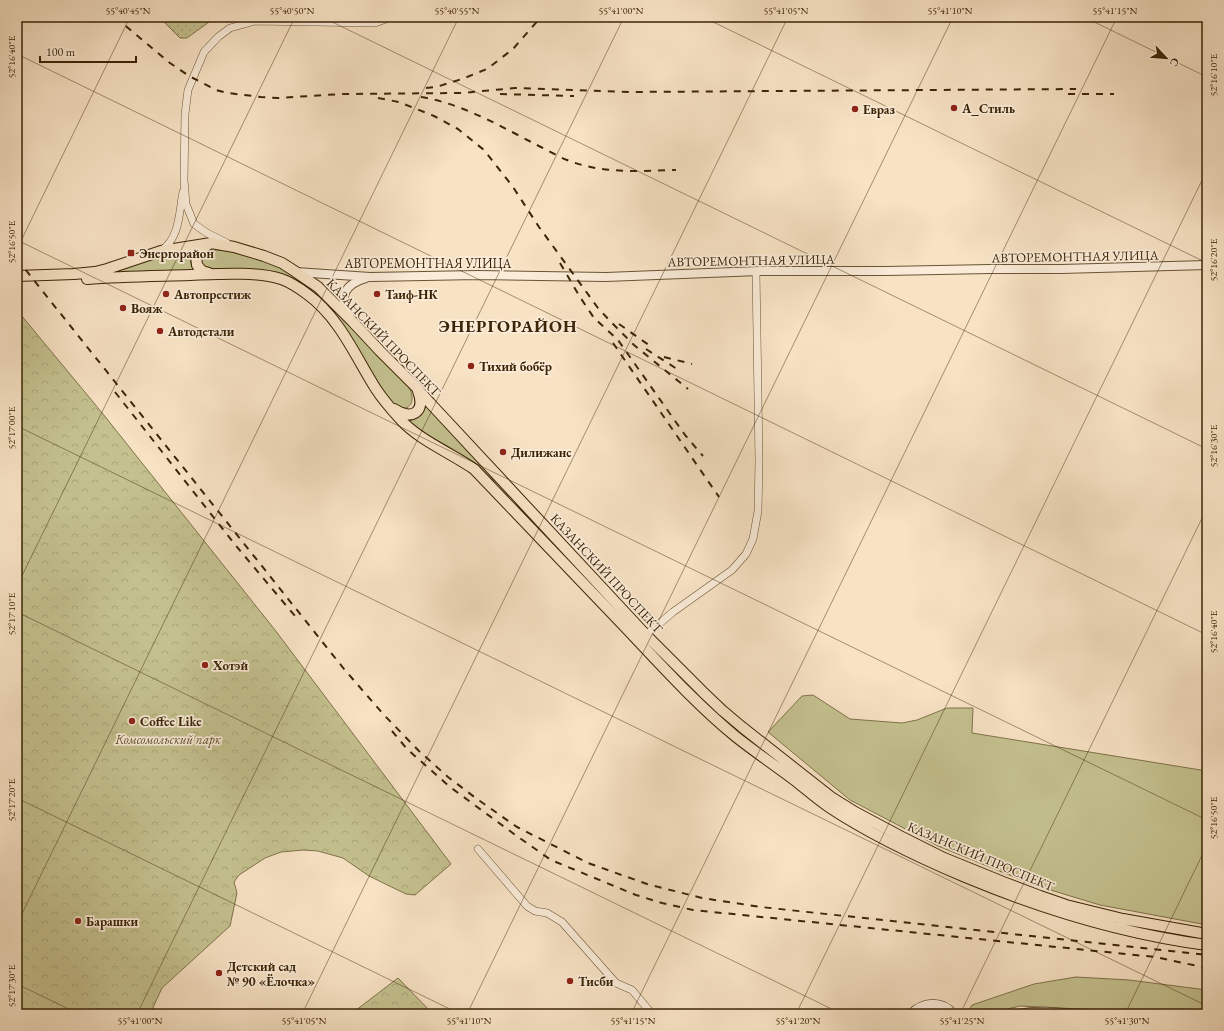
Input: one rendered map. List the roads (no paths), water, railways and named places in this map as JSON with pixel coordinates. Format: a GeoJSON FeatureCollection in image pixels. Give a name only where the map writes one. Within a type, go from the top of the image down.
{"type":"FeatureCollection","features":[{"type":"Feature","properties":{"kind":"main road","name":"КАЗАНСКИЙ ПРОСПЕКТ"},"geometry":{"type":"LineString","coordinates":[[17,276],[95,272],[161,251],[210,243],[234,247],[282,263],[318,287],[416,387],[646,635],[699,696],[716,719],[826,805],[851,821],[896,845],[940,866],[1000,891],[1064,914],[1121,929],[1207,945]]}},
{"type":"Feature","properties":{"kind":"main road"},"geometry":{"type":"LineString","coordinates":[[210,243],[200,250],[196,256],[197,265],[202,271],[212,274]]}},
{"type":"Feature","properties":{"kind":"main road","name":"КАЗАНСКИЙ ПРОСПЕКТ"},"geometry":{"type":"LineString","coordinates":[[17,282],[212,274],[259,276],[281,279],[293,284],[308,294],[326,311],[340,328],[376,390],[401,421],[412,431],[474,468],[640,643],[699,696],[723,711],[831,797],[855,812],[944,858],[1040,896],[1066,905],[1123,919],[1207,934]]}},
{"type":"Feature","properties":{"kind":"main road"},"geometry":{"type":"LineString","coordinates":[[389,406],[401,414],[410,415],[417,412],[421,399],[416,387]]}},
{"type":"Feature","properties":{"kind":"main road"},"geometry":{"type":"LineString","coordinates":[[716,719],[713,711],[716,709],[723,711]]}},
{"type":"Feature","properties":{"kind":"main road"},"geometry":{"type":"LineString","coordinates":[[911,1014],[923,1005],[930,1004],[940,1005],[953,1014]]}},
{"type":"Feature","properties":{"kind":"street"},"geometry":{"type":"LineString","coordinates":[[234,247],[194,224],[186,204],[184,180],[185,114],[188,90],[204,52],[218,37],[230,28],[255,21],[375,23],[391,17]]}},
{"type":"Feature","properties":{"kind":"street"},"geometry":{"type":"LineString","coordinates":[[161,251],[173,239],[177,228],[184,180]]}},
{"type":"Feature","properties":{"kind":"street","name":"АВТОРЕМОНТНАЯ УЛИЦА"},"geometry":{"type":"LineString","coordinates":[[296,272],[370,277],[478,275],[606,277],[756,271],[1061,269],[1207,265]]}},
{"type":"Feature","properties":{"kind":"street"},"geometry":{"type":"LineString","coordinates":[[646,635],[672,612],[732,570],[746,554],[753,539],[758,511],[759,461],[756,271]]}},
{"type":"Feature","properties":{"kind":"street"},"geometry":{"type":"LineString","coordinates":[[352,321],[344,308],[346,291],[350,285],[370,277]]}},
{"type":"Feature","properties":{"kind":"street"},"geometry":{"type":"LineString","coordinates":[[478,849],[527,906],[535,911],[547,913],[562,922],[616,983],[632,990],[652,1014]]}},
{"type":"Feature","properties":{"kind":"street"},"geometry":{"type":"LineString","coordinates":[[1019,1014],[1054,1012],[1073,1014]]}},
{"type":"Feature","properties":{"kind":"railway"},"geometry":{"type":"LineString","coordinates":[[115,17],[170,63],[189,76],[216,90],[261,97],[278,98],[342,94],[462,93],[515,88],[631,92],[1076,89]]}},
{"type":"Feature","properties":{"kind":"railway"},"geometry":{"type":"LineString","coordinates":[[426,88],[436,87],[462,79],[487,69],[513,49],[541,17]]}},
{"type":"Feature","properties":{"kind":"railway"},"geometry":{"type":"LineString","coordinates":[[500,94],[574,96]]}},
{"type":"Feature","properties":{"kind":"railway"},"geometry":{"type":"LineString","coordinates":[[1068,94],[1114,94]]}},
{"type":"Feature","properties":{"kind":"railway"},"geometry":{"type":"LineString","coordinates":[[421,97],[437,100],[481,116],[560,157],[580,164],[594,168],[621,171],[676,170]]}},
{"type":"Feature","properties":{"kind":"railway"},"geometry":{"type":"LineString","coordinates":[[378,98],[399,102],[434,116],[458,129],[484,150],[513,187],[539,227],[598,308],[634,345],[688,389]]}},
{"type":"Feature","properties":{"kind":"railway"},"geometry":{"type":"LineString","coordinates":[[17,259],[344,669],[384,715],[419,751],[448,777],[517,827],[588,863],[647,884],[702,898],[761,907],[1207,955]]}},
{"type":"Feature","properties":{"kind":"railway"},"geometry":{"type":"LineString","coordinates":[[560,263],[594,318],[618,340],[685,435],[703,456]]}},
{"type":"Feature","properties":{"kind":"railway"},"geometry":{"type":"LineString","coordinates":[[619,324],[653,348]]}},
{"type":"Feature","properties":{"kind":"railway"},"geometry":{"type":"LineString","coordinates":[[613,343],[719,497]]}},
{"type":"Feature","properties":{"kind":"railway"},"geometry":{"type":"LineString","coordinates":[[646,349],[680,371]]}},
{"type":"Feature","properties":{"kind":"railway"},"geometry":{"type":"LineString","coordinates":[[664,357],[692,364]]}},
{"type":"Feature","properties":{"kind":"railway"},"geometry":{"type":"LineString","coordinates":[[115,392],[237,547],[295,616]]}},
{"type":"Feature","properties":{"kind":"railway"},"geometry":{"type":"LineString","coordinates":[[392,731],[407,749],[450,787],[551,860],[636,895],[662,903],[693,910],[1155,957],[1207,968]]}},
{"type":"Feature","properties":{"kind":"place","name":"А_Стиль"},"geometry":{"type":"Point","coordinates":[954,108]}},
{"type":"Feature","properties":{"kind":"place","name":"Евраз"},"geometry":{"type":"Point","coordinates":[855,109]}},
{"type":"Feature","properties":{"kind":"place","name":"Энергорайон"},"geometry":{"type":"Point","coordinates":[131,253]}},
{"type":"Feature","properties":{"kind":"place","name":"Автопрестиж"},"geometry":{"type":"Point","coordinates":[166,294]}},
{"type":"Feature","properties":{"kind":"place","name":"Таиф-НК"},"geometry":{"type":"Point","coordinates":[377,294]}},
{"type":"Feature","properties":{"kind":"place","name":"Вояж"},"geometry":{"type":"Point","coordinates":[123,308]}},
{"type":"Feature","properties":{"kind":"place","name":"Автодетали"},"geometry":{"type":"Point","coordinates":[160,331]}},
{"type":"Feature","properties":{"kind":"place","name":"Тихий бобёр"},"geometry":{"type":"Point","coordinates":[471,366]}},
{"type":"Feature","properties":{"kind":"place","name":"Дилижанс"},"geometry":{"type":"Point","coordinates":[503,452]}},
{"type":"Feature","properties":{"kind":"place","name":"Хотэй"},"geometry":{"type":"Point","coordinates":[205,665]}},
{"type":"Feature","properties":{"kind":"place","name":"Coffee Like"},"geometry":{"type":"Point","coordinates":[132,721]}},
{"type":"Feature","properties":{"kind":"place","name":"Барашки"},"geometry":{"type":"Point","coordinates":[78,921]}},
{"type":"Feature","properties":{"kind":"place","name":"Детский сад № 90 «Ёлочка»"},"geometry":{"type":"Point","coordinates":[219,973]}},
{"type":"Feature","properties":{"kind":"place","name":"Тисби"},"geometry":{"type":"Point","coordinates":[570,981]}},
{"type":"Feature","properties":{"kind":"district","name":"ЭНЕРГОРАЙОН"},"geometry":{"type":"Point","coordinates":[508,326]}},
{"type":"Feature","properties":{"kind":"park label","name":"Комсомольский парк"},"geometry":{"type":"Point","coordinates":[168,739]}}]}
